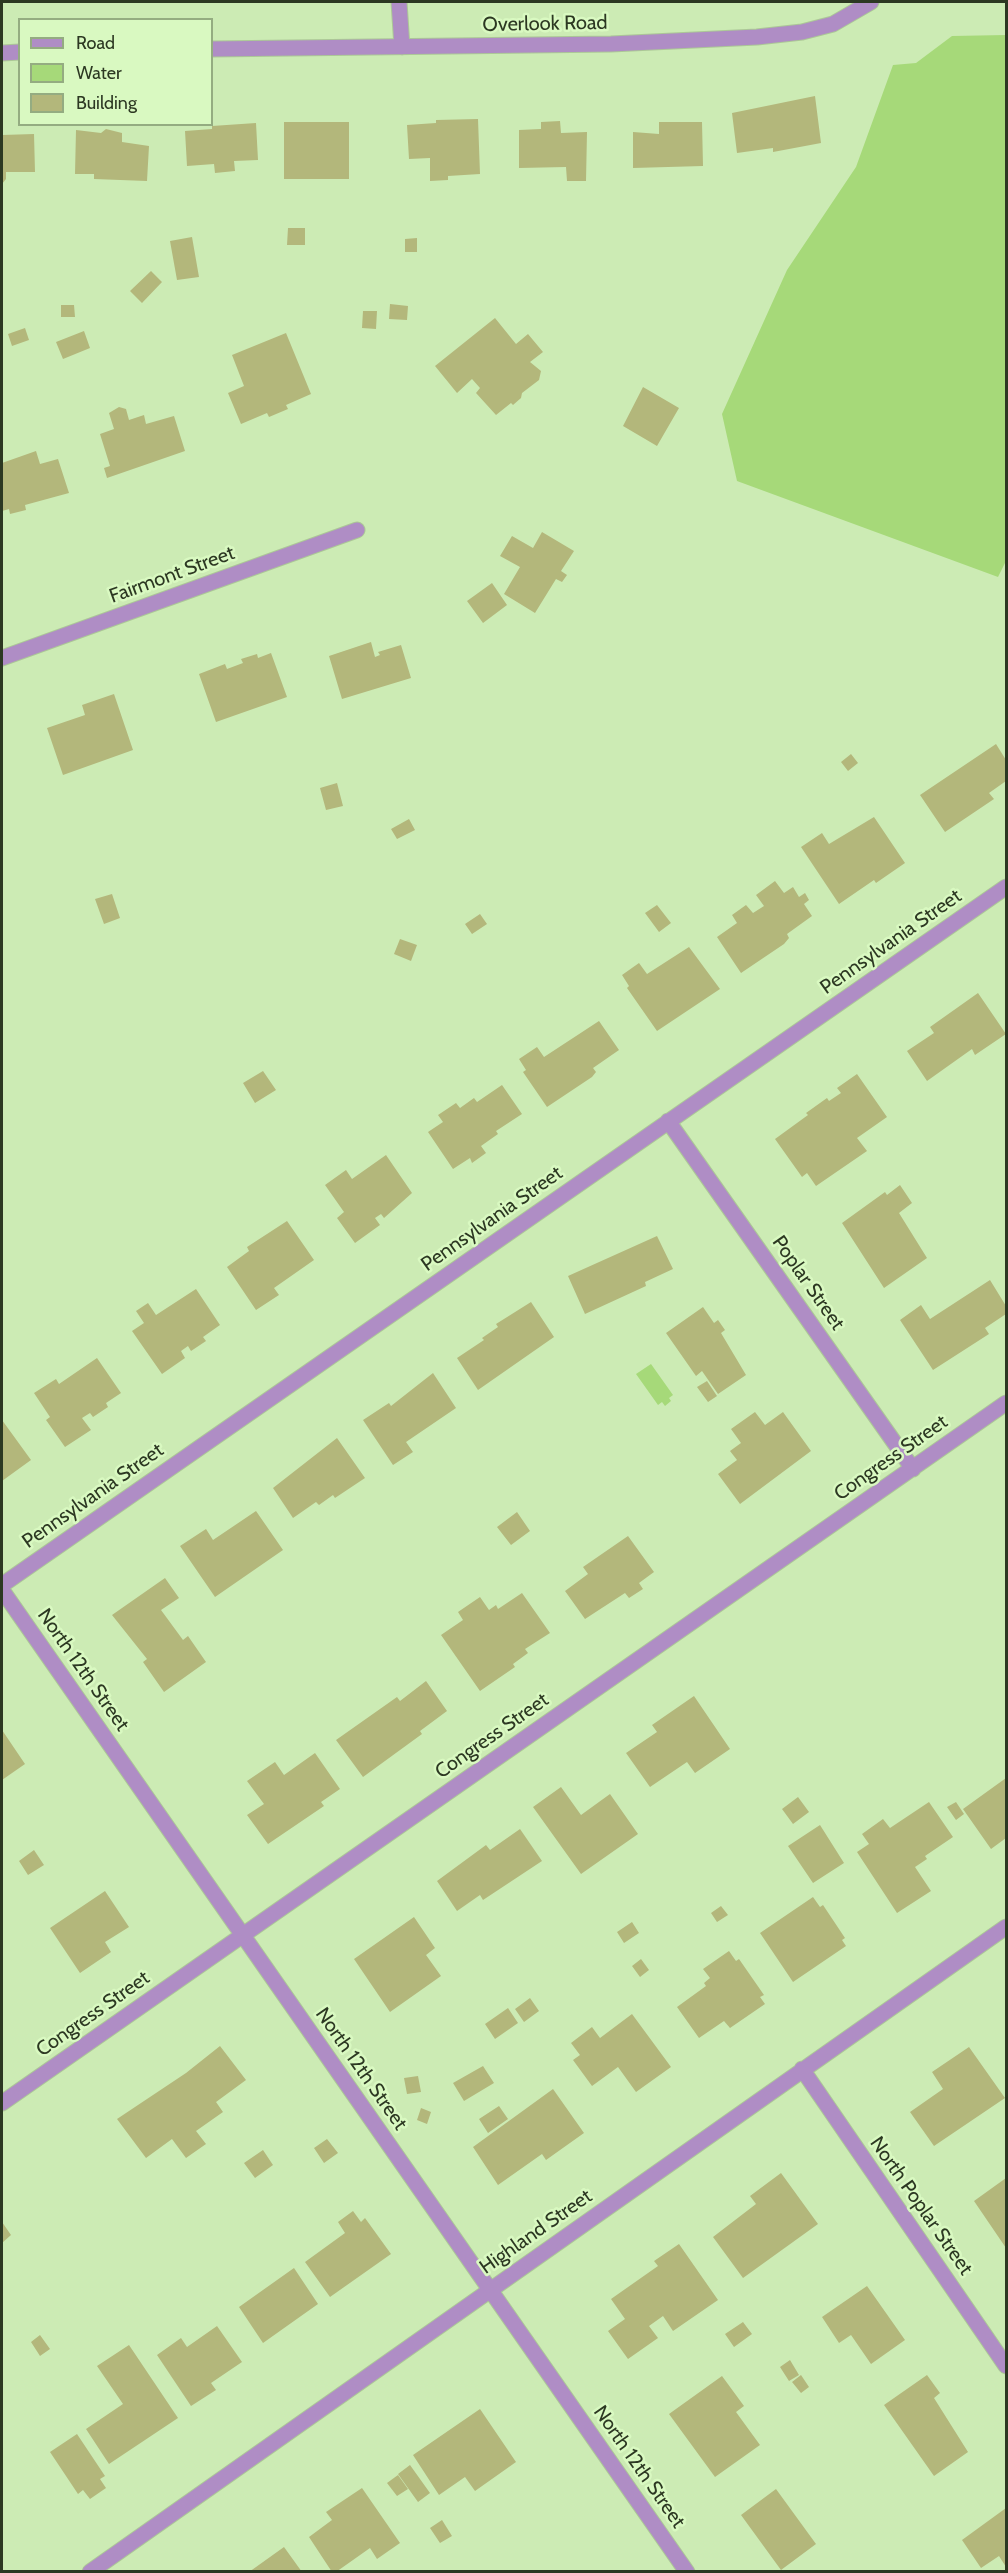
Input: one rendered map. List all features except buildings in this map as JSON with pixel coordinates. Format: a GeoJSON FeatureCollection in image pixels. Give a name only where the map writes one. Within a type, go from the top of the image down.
{"type":"FeatureCollection","features":[{"type":"Feature","properties":{"kind":"street"},"geometry":{"type":"LineString","coordinates":[[399,2],[402,47]]}},
{"type":"Feature","properties":{"kind":"street","name":"Overlook Road"},"geometry":{"type":"LineString","coordinates":[[213,50],[611,44],[757,38],[802,32],[833,24],[871,2]]}},
{"type":"Feature","properties":{"kind":"street"},"geometry":{"type":"LineString","coordinates":[[2,53],[18,52]]}},
{"type":"Feature","properties":{"kind":"street","name":"Fairmont Street"},"geometry":{"type":"LineString","coordinates":[[2,658],[357,530]]}},
{"type":"Feature","properties":{"kind":"street","name":"Pennsylvania Street"},"geometry":{"type":"LineString","coordinates":[[2,1585],[1006,888]]}},
{"type":"Feature","properties":{"kind":"street","name":"Poplar Street"},"geometry":{"type":"LineString","coordinates":[[668,1121],[913,1468]]}},
{"type":"Feature","properties":{"kind":"street","name":"Congress Street"},"geometry":{"type":"LineString","coordinates":[[2,2103],[1006,1403]]}},
{"type":"Feature","properties":{"kind":"street","name":"North 12th Street"},"geometry":{"type":"LineString","coordinates":[[2,1590],[687,2571]]}},
{"type":"Feature","properties":{"kind":"street","name":"Highland Street"},"geometry":{"type":"LineString","coordinates":[[90,2571],[1006,1927]]}},
{"type":"Feature","properties":{"kind":"street","name":"North Poplar Street"},"geometry":{"type":"LineString","coordinates":[[802,2069],[1006,2366]]}},
{"type":"Feature","properties":{"kind":"water"},"geometry":{"type":"Polygon","coordinates":[[[1006,35],[1006,561],[998,577],[737,481],[722,414],[787,270],[856,167],[893,65],[916,63],[952,36],[1006,35]]]}},
{"type":"Feature","properties":{"kind":"water"},"geometry":{"type":"Polygon","coordinates":[[[651,1364],[673,1395],[669,1398],[671,1401],[665,1406],[662,1402],[658,1405],[636,1374],[651,1364]]]}}]}
